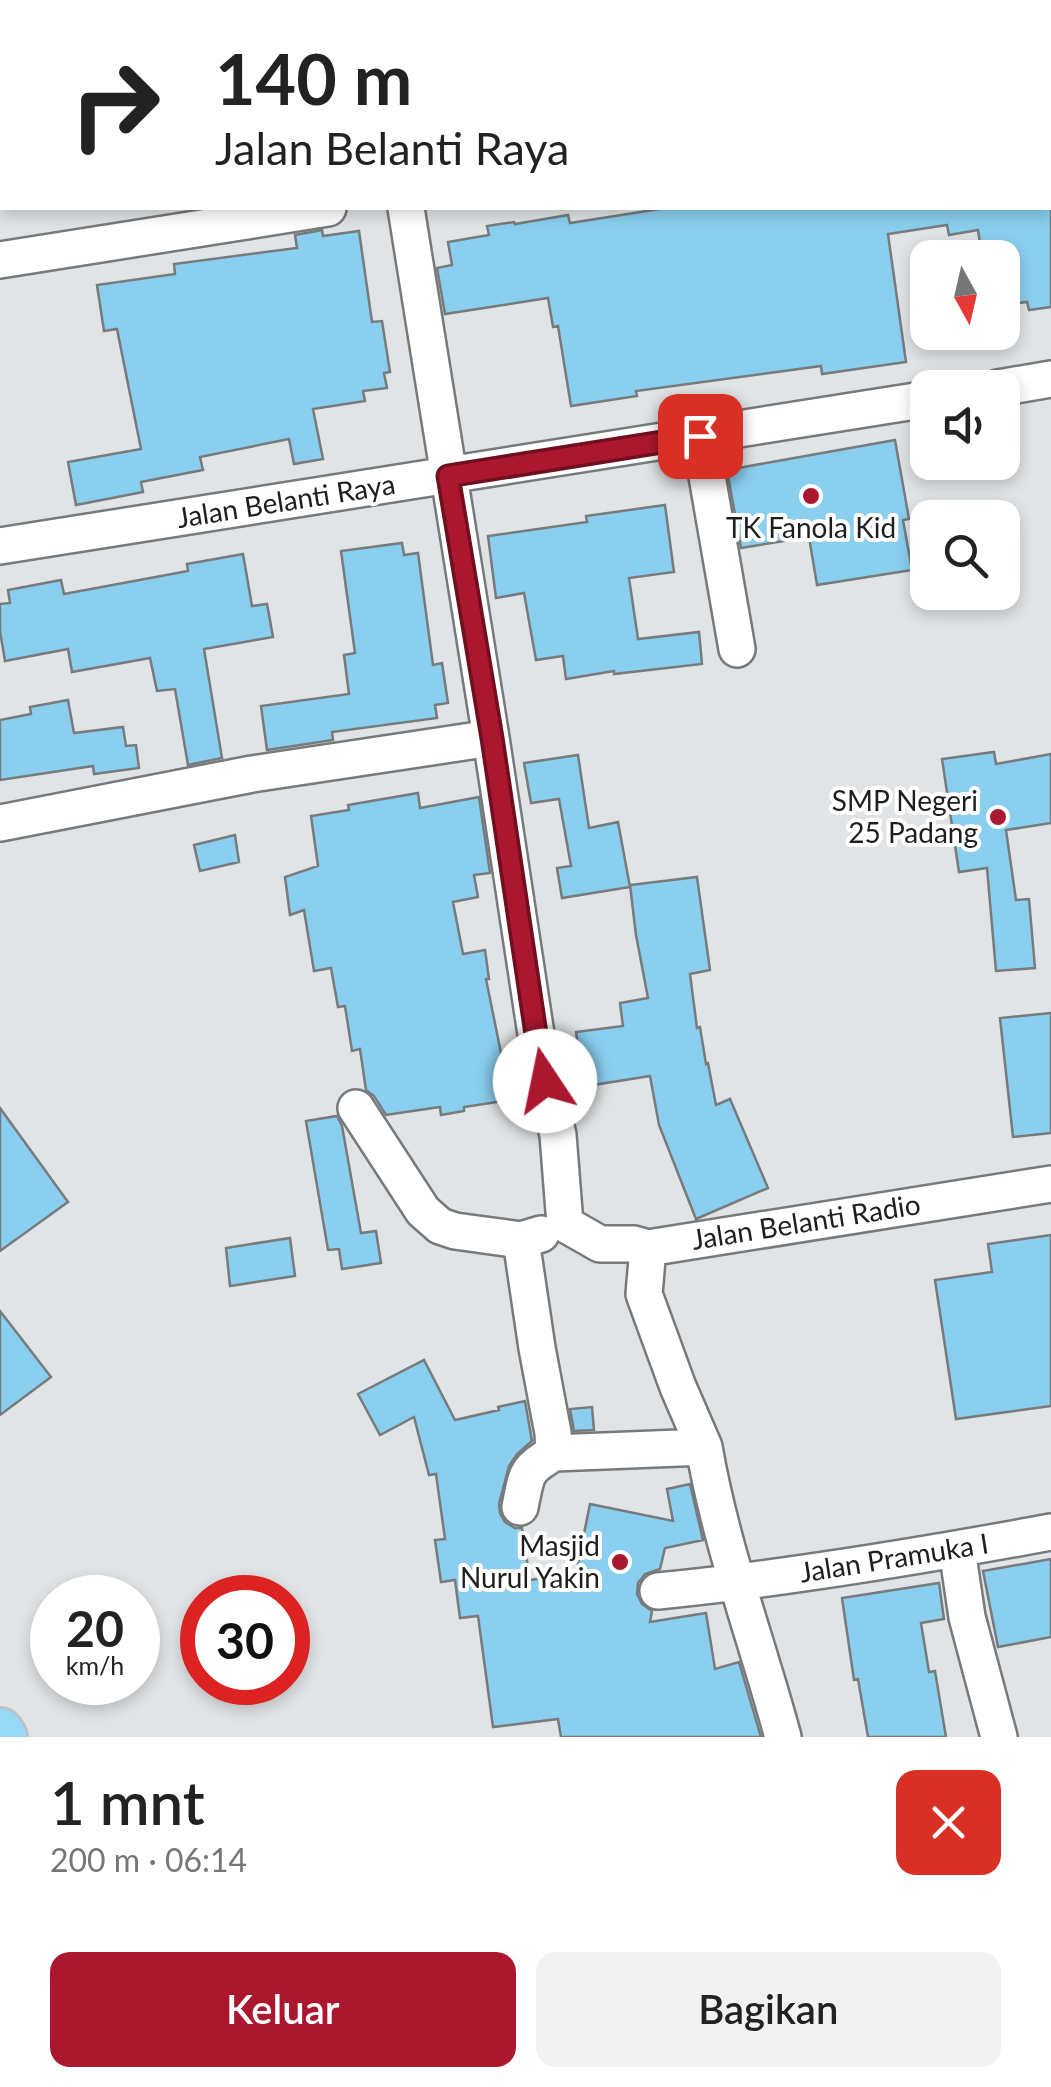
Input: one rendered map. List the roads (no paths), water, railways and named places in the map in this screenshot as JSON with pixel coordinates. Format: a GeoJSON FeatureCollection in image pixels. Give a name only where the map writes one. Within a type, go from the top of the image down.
{"type":"FeatureCollection","features":[{"type":"Feature","properties":{"kind":"street"},"geometry":{"type":"LineString","coordinates":[[0,260],[315,210]]}},
{"type":"Feature","properties":{"kind":"street"},"geometry":{"type":"LineString","coordinates":[[356,1108],[424,1211],[440,1226],[521,1240],[566,1224],[558,1135],[539,1054],[406,210]]}},
{"type":"Feature","properties":{"kind":"street"},"geometry":{"type":"LineString","coordinates":[[1020,384],[1051,379]]}},
{"type":"Feature","properties":{"kind":"street","name":"Jalan Belanti Raya"},"geometry":{"type":"LineString","coordinates":[[0,546],[910,402]]}},
{"type":"Feature","properties":{"kind":"street"},"geometry":{"type":"LineString","coordinates":[[700,436],[736,650]]}},
{"type":"Feature","properties":{"kind":"street"},"geometry":{"type":"LineString","coordinates":[[0,822],[252,774],[492,738]]}},
{"type":"Feature","properties":{"kind":"street","name":"Jalan Belanti Radio"},"geometry":{"type":"LineString","coordinates":[[566,1224],[600,1244],[648,1248],[1051,1184]]}},
{"type":"Feature","properties":{"kind":"street"},"geometry":{"type":"LineString","coordinates":[[521,1240],[554,1453]]}},
{"type":"Feature","properties":{"kind":"street"},"geometry":{"type":"LineString","coordinates":[[648,1248],[644,1294],[704,1447],[737,1583],[783,1737]]}},
{"type":"Feature","properties":{"kind":"street"},"geometry":{"type":"LineString","coordinates":[[520,1507],[532,1466],[554,1453],[704,1447]]}},
{"type":"Feature","properties":{"kind":"street","name":"Jalan Pramuka I"},"geometry":{"type":"LineString","coordinates":[[658,1591],[737,1583],[1051,1532]]}},
{"type":"Feature","properties":{"kind":"street"},"geometry":{"type":"LineString","coordinates":[[957,1549],[967,1617],[999,1737]]}},
{"type":"Feature","properties":{"kind":"place","name":"TK Fanola Kid"},"geometry":{"type":"Point","coordinates":[811,496]}},
{"type":"Feature","properties":{"kind":"place","name":"SMP Negeri 25 Padang"},"geometry":{"type":"Point","coordinates":[998,817]}},
{"type":"Feature","properties":{"kind":"place","name":"Masjid Nurul Yakin"},"geometry":{"type":"Point","coordinates":[620,1562]}}]}
